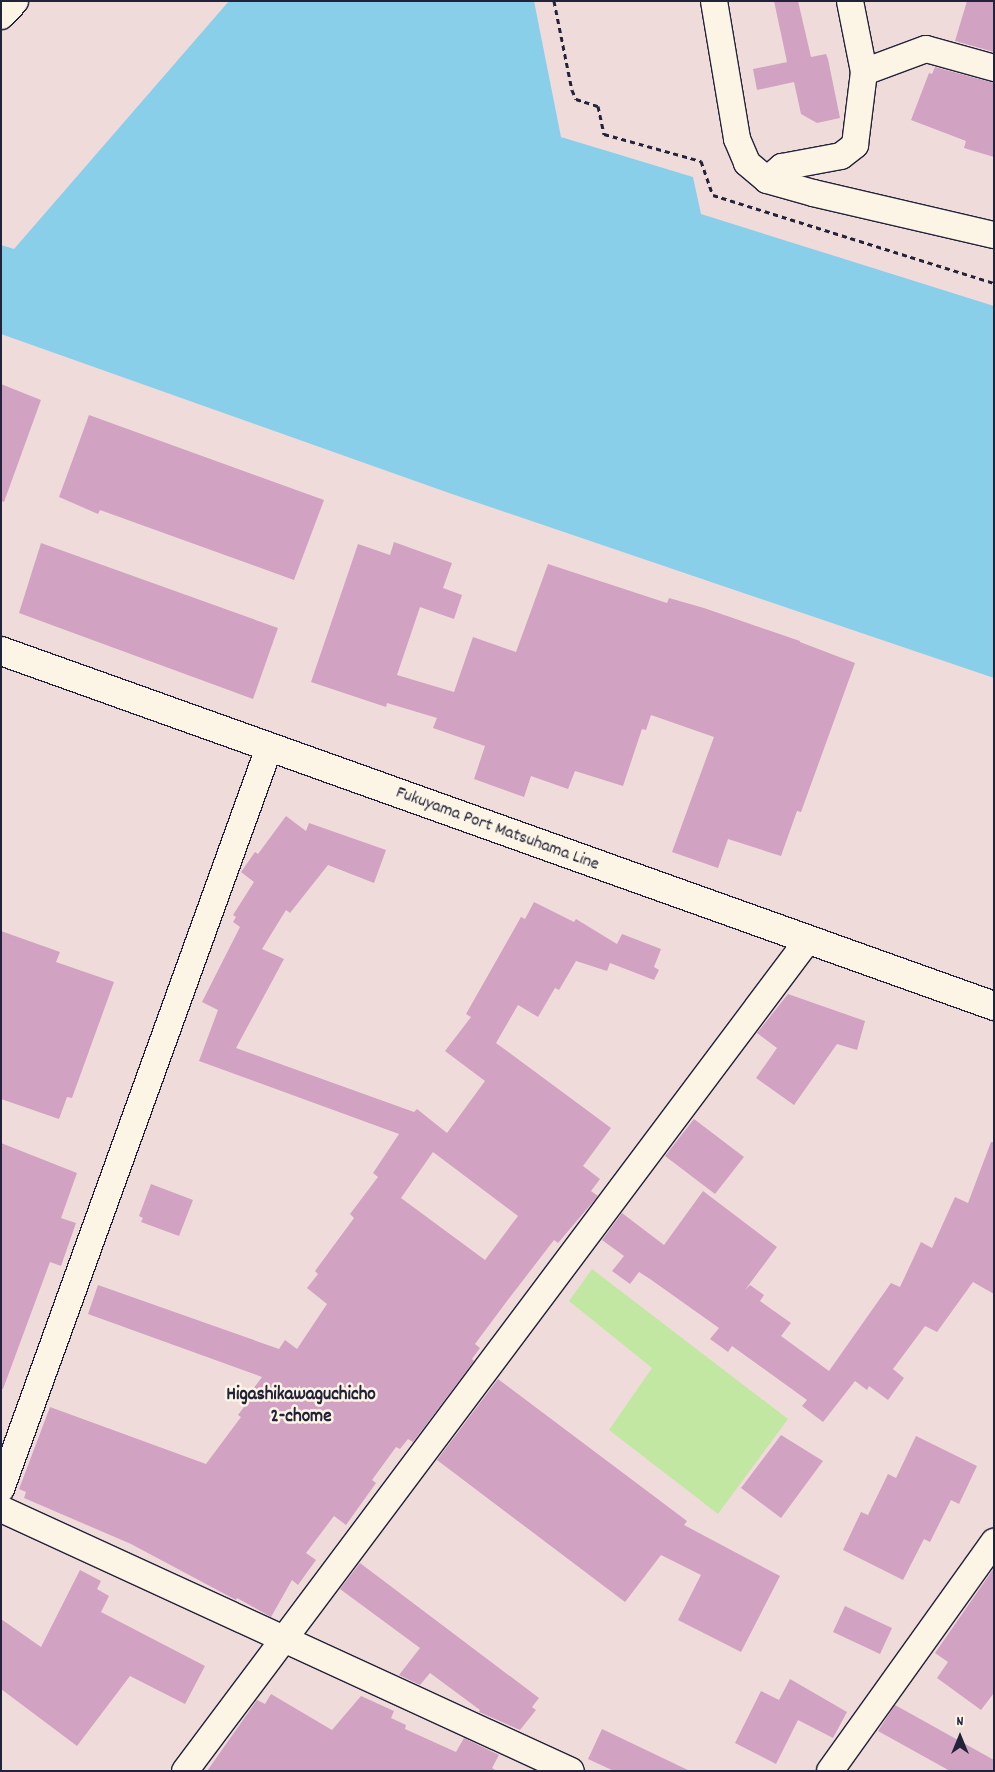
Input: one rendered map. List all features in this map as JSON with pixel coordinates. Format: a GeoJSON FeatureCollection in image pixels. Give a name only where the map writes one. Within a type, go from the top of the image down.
{"type":"FeatureCollection","features":[{"type":"Feature","properties":{"kind":"main road"},"geometry":{"type":"LineString","coordinates":[[1,15],[14,1]]}},
{"type":"Feature","properties":{"kind":"main road","name":"Fukuyama Port Matsuhama Line"},"geometry":{"type":"LineString","coordinates":[[1,651],[807,941],[994,1006]]}},
{"type":"Feature","properties":{"kind":"street"},"geometry":{"type":"LineString","coordinates":[[714,1],[737,139],[747,163],[768,180],[813,193],[994,235]]}},
{"type":"Feature","properties":{"kind":"street"},"geometry":{"type":"LineString","coordinates":[[768,180],[782,167],[841,156],[855,145],[864,72],[850,1]]}},
{"type":"Feature","properties":{"kind":"street"},"geometry":{"type":"LineString","coordinates":[[864,72],[926,48],[994,68]]}},
{"type":"Feature","properties":{"kind":"street"},"geometry":{"type":"LineString","coordinates":[[1,1489],[269,748]]}},
{"type":"Feature","properties":{"kind":"street"},"geometry":{"type":"LineString","coordinates":[[185,1771],[807,941]]}},
{"type":"Feature","properties":{"kind":"street"},"geometry":{"type":"LineString","coordinates":[[1,1509],[571,1771]]}},
{"type":"Feature","properties":{"kind":"street"},"geometry":{"type":"LineString","coordinates":[[830,1771],[994,1542]]}},
{"type":"Feature","properties":{"kind":"green space"},"geometry":{"type":"Polygon","coordinates":[[[592,1269],[788,1419],[718,1514],[609,1430],[652,1368],[569,1301],[592,1269]]]}},
{"type":"Feature","properties":{"kind":"water"},"geometry":{"type":"Polygon","coordinates":[[[229,1],[534,1],[561,137],[693,177],[701,214],[994,306],[994,678],[449,493],[1,334],[1,245],[14,249],[229,1]]]}},
{"type":"Feature","properties":{"kind":"building"},"geometry":{"type":"Polygon","coordinates":[[[774,1],[798,1],[811,57],[826,54],[828,59],[840,118],[817,123],[801,114],[794,82],[757,90],[753,69],[787,62],[774,1]]]}},
{"type":"Feature","properties":{"kind":"building"},"geometry":{"type":"Polygon","coordinates":[[[967,1],[994,1],[994,52],[955,41],[967,1]]]}},
{"type":"Feature","properties":{"kind":"building"},"geometry":{"type":"Polygon","coordinates":[[[935,67],[994,83],[994,157],[964,148],[966,141],[911,120],[929,73],[932,74],[935,67]]]}},
{"type":"Feature","properties":{"kind":"building"},"geometry":{"type":"Polygon","coordinates":[[[1,384],[41,400],[4,502],[1,501],[1,384]]]}},
{"type":"Feature","properties":{"kind":"building"},"geometry":{"type":"Polygon","coordinates":[[[89,415],[324,500],[294,580],[100,510],[98,514],[59,497],[89,415]]]}},
{"type":"Feature","properties":{"kind":"building"},"geometry":{"type":"Polygon","coordinates":[[[394,542],[452,563],[443,588],[462,595],[454,619],[420,607],[397,675],[454,692],[473,637],[516,652],[548,564],[667,603],[669,598],[704,608],[800,641],[855,663],[801,812],[797,811],[781,856],[728,839],[718,868],[672,852],[714,737],[651,715],[646,730],[642,729],[623,786],[575,771],[568,789],[531,776],[524,797],[474,779],[485,746],[433,728],[437,718],[387,703],[386,707],[311,682],[358,544],[390,555],[394,542]]]}},
{"type":"Feature","properties":{"kind":"building"},"geometry":{"type":"Polygon","coordinates":[[[41,543],[278,628],[253,699],[19,613],[41,543]]]}},
{"type":"Feature","properties":{"kind":"building"},"geometry":{"type":"Polygon","coordinates":[[[286,816],[306,831],[309,823],[386,850],[374,883],[328,865],[290,913],[286,910],[262,949],[284,959],[236,1048],[414,1112],[417,1109],[447,1133],[485,1081],[445,1051],[471,1017],[466,1014],[521,917],[525,919],[534,902],[574,922],[576,919],[617,944],[622,934],[661,949],[654,967],[659,970],[654,980],[610,963],[607,971],[576,961],[559,990],[555,988],[538,1017],[518,1005],[496,1043],[611,1128],[583,1166],[600,1179],[591,1191],[598,1196],[558,1243],[554,1240],[507,1301],[475,1344],[480,1348],[472,1359],[474,1361],[413,1442],[408,1439],[400,1449],[396,1447],[372,1480],[376,1483],[346,1525],[334,1516],[306,1553],[316,1560],[298,1585],[292,1580],[271,1617],[131,1544],[24,1498],[26,1492],[19,1489],[50,1407],[206,1464],[241,1417],[238,1415],[250,1399],[247,1397],[262,1377],[88,1314],[98,1285],[279,1349],[285,1340],[297,1349],[327,1304],[307,1288],[318,1274],[315,1271],[354,1218],[350,1214],[378,1177],[373,1173],[399,1134],[199,1061],[218,1010],[202,1002],[240,927],[233,922],[236,917],[233,915],[254,882],[241,872],[255,852],[258,854],[286,816]],[[433,1152],[401,1198],[485,1260],[518,1216],[433,1152]]]}},
{"type":"Feature","properties":{"kind":"building"},"geometry":{"type":"Polygon","coordinates":[[[1,931],[60,952],[56,962],[114,982],[72,1098],[67,1097],[59,1119],[1,1099],[1,931]]]}},
{"type":"Feature","properties":{"kind":"building"},"geometry":{"type":"Polygon","coordinates":[[[788,994],[865,1021],[857,1050],[837,1044],[794,1105],[756,1078],[777,1048],[757,1033],[788,994]]]}},
{"type":"Feature","properties":{"kind":"building"},"geometry":{"type":"Polygon","coordinates":[[[694,1119],[744,1157],[715,1194],[665,1156],[694,1119]]]}},
{"type":"Feature","properties":{"kind":"building"},"geometry":{"type":"Polygon","coordinates":[[[991,1142],[994,1142],[994,1294],[973,1282],[937,1332],[925,1326],[893,1369],[904,1378],[888,1400],[869,1386],[867,1390],[855,1381],[823,1422],[802,1406],[807,1400],[732,1346],[728,1352],[710,1339],[719,1328],[639,1272],[630,1284],[612,1271],[624,1256],[602,1240],[622,1213],[664,1245],[703,1191],[777,1247],[745,1290],[750,1285],[764,1295],[760,1301],[791,1323],[781,1336],[829,1371],[891,1283],[900,1287],[921,1242],[932,1248],[955,1197],[968,1203],[991,1142]]]}},
{"type":"Feature","properties":{"kind":"building"},"geometry":{"type":"Polygon","coordinates":[[[1,1143],[77,1173],[61,1218],[76,1223],[61,1266],[50,1262],[3,1389],[1,1389],[1,1143]]]}},
{"type":"Feature","properties":{"kind":"building"},"geometry":{"type":"Polygon","coordinates":[[[151,1184],[193,1200],[179,1236],[141,1222],[143,1218],[139,1216],[151,1184]]]}},
{"type":"Feature","properties":{"kind":"building"},"geometry":{"type":"Polygon","coordinates":[[[498,1379],[687,1521],[684,1525],[780,1576],[741,1652],[678,1620],[701,1575],[661,1555],[625,1602],[437,1460],[498,1379]]]}},
{"type":"Feature","properties":{"kind":"building"},"geometry":{"type":"Polygon","coordinates":[[[781,1435],[823,1461],[781,1518],[741,1488],[781,1435]]]}},
{"type":"Feature","properties":{"kind":"building"},"geometry":{"type":"Polygon","coordinates":[[[916,1436],[977,1466],[959,1504],[951,1500],[930,1542],[924,1539],[903,1580],[843,1550],[861,1512],[868,1515],[888,1474],[896,1478],[916,1436]]]}},
{"type":"Feature","properties":{"kind":"building"},"geometry":{"type":"Polygon","coordinates":[[[360,1563],[539,1698],[532,1707],[536,1710],[520,1730],[479,1712],[480,1710],[430,1673],[420,1685],[399,1675],[420,1648],[340,1589],[360,1563]]]}},
{"type":"Feature","properties":{"kind":"building"},"geometry":{"type":"Polygon","coordinates":[[[994,1568],[994,1693],[981,1710],[937,1678],[948,1662],[935,1653],[994,1568]]]}},
{"type":"Feature","properties":{"kind":"building"},"geometry":{"type":"Polygon","coordinates":[[[80,1570],[101,1581],[97,1589],[109,1596],[101,1612],[205,1666],[185,1704],[130,1676],[77,1746],[1,1689],[1,1619],[41,1647],[80,1570]]]}},
{"type":"Feature","properties":{"kind":"building"},"geometry":{"type":"Polygon","coordinates":[[[845,1606],[892,1628],[880,1654],[833,1632],[845,1606]]]}},
{"type":"Feature","properties":{"kind":"building"},"geometry":{"type":"Polygon","coordinates":[[[790,1679],[847,1712],[833,1738],[798,1720],[776,1764],[735,1743],[761,1691],[779,1700],[790,1679]]]}},
{"type":"Feature","properties":{"kind":"building"},"geometry":{"type":"Polygon","coordinates":[[[271,1694],[332,1730],[361,1696],[394,1711],[391,1718],[406,1725],[405,1729],[456,1752],[464,1738],[499,1755],[492,1768],[497,1771],[207,1771],[257,1700],[265,1704],[271,1694]]]}},
{"type":"Feature","properties":{"kind":"building"},"geometry":{"type":"Polygon","coordinates":[[[895,1705],[994,1760],[994,1771],[950,1771],[878,1731],[895,1705]]]}},
{"type":"Feature","properties":{"kind":"building"},"geometry":{"type":"Polygon","coordinates":[[[602,1729],[690,1771],[614,1771],[588,1759],[602,1729]]]}},
{"type":"Feature","properties":{"kind":"district","name":"Higashikawaguchicho 2-chome"},"geometry":{"type":"Point","coordinates":[301,1407]}}]}
